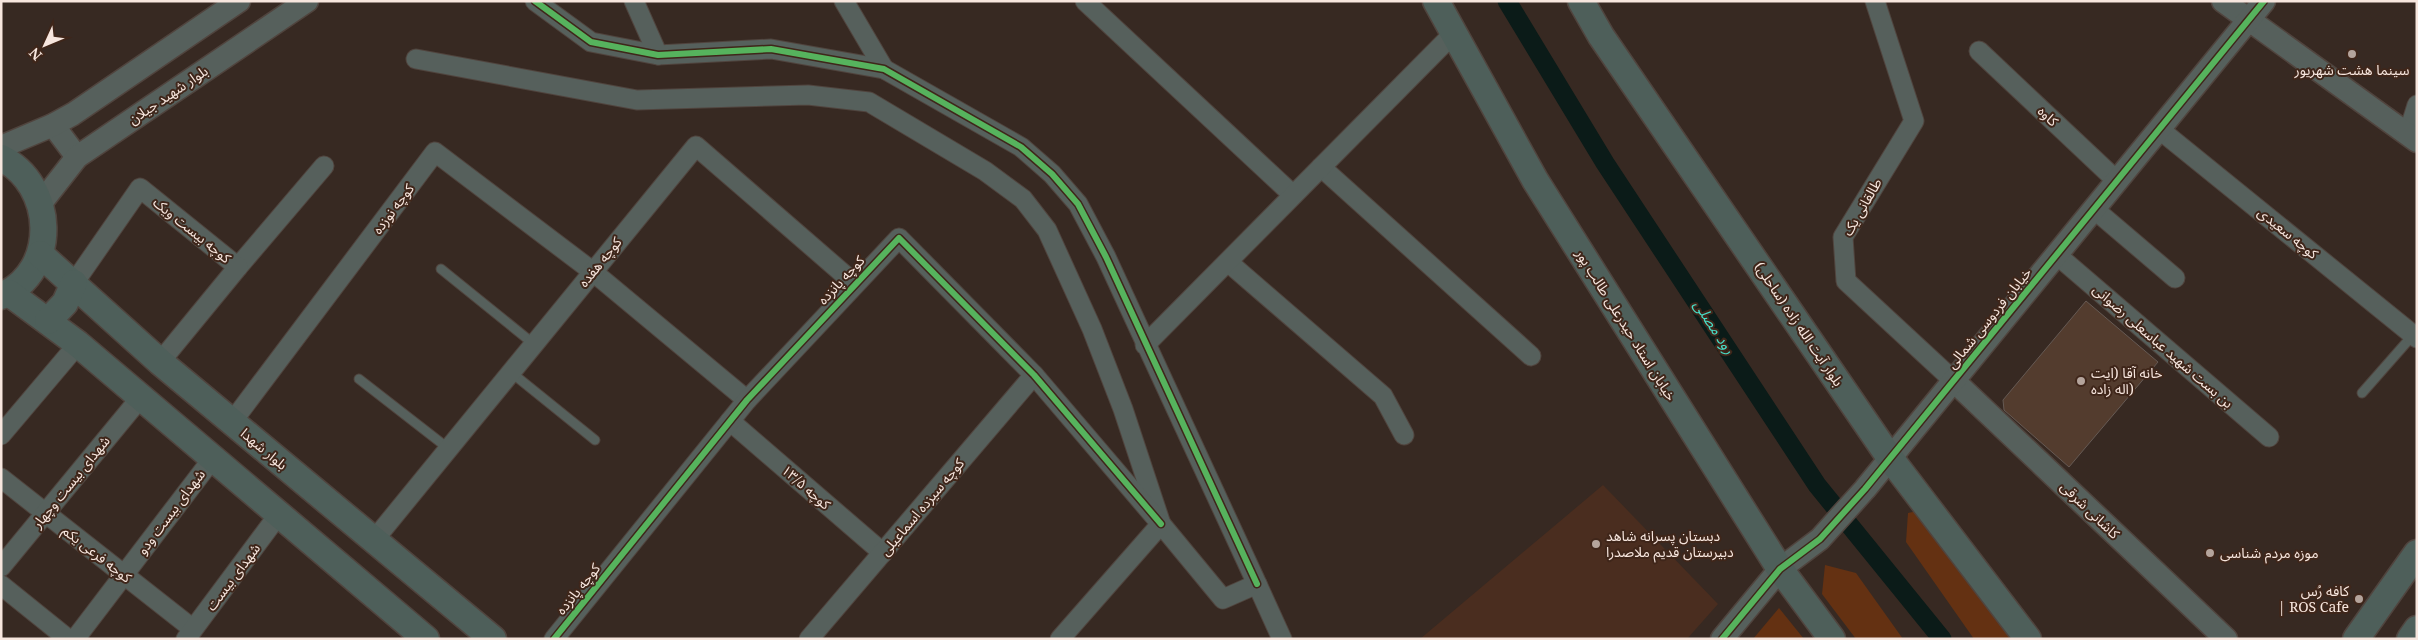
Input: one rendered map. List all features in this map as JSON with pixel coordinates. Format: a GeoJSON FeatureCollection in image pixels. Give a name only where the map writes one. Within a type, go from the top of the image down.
{"type":"FeatureCollection","features":[{"type":"Feature","properties":{"kind":"main road","name":"خیابان استاد حیدرعلی طالب پور"},"geometry":{"type":"LineString","coordinates":[[1436,1],[1535,180],[1780,569],[1832,639]]}},
{"type":"Feature","properties":{"kind":"main road","name":"بلوار آیت الله زاده (ساحلی)"},"geometry":{"type":"LineString","coordinates":[[1581,1],[1601,36],[1890,458],[2028,639]]}},
{"type":"Feature","properties":{"kind":"main road"},"geometry":{"type":"LineString","coordinates":[[1,158],[11,163],[29,180],[41,203],[45,228],[40,254],[28,276],[5,295],[48,321],[78,344],[426,639]]}},
{"type":"Feature","properties":{"kind":"main road","name":"بلوار شهدا"},"geometry":{"type":"LineString","coordinates":[[40,254],[160,362],[493,639]]}},
{"type":"Feature","properties":{"kind":"main road"},"geometry":{"type":"LineString","coordinates":[[48,321],[65,303],[74,283]]}},
{"type":"Feature","properties":{"kind":"main road"},"geometry":{"type":"LineString","coordinates":[[2356,639],[2417,553]]}},
{"type":"Feature","properties":{"kind":"main road"},"geometry":{"type":"LineString","coordinates":[[2410,639],[2417,629]]}},
{"type":"Feature","properties":{"kind":"street"},"geometry":{"type":"LineString","coordinates":[[1,147],[53,126],[239,1]]}},
{"type":"Feature","properties":{"kind":"street","name":"بلوار شهید جیلان"},"geometry":{"type":"LineString","coordinates":[[41,203],[77,157],[307,1]]}},
{"type":"Feature","properties":{"kind":"street"},"geometry":{"type":"LineString","coordinates":[[535,1],[591,42],[658,55],[771,49],[884,70],[1021,147],[1052,174],[1078,204],[1106,257],[1282,639]]}},
{"type":"Feature","properties":{"kind":"street"},"geometry":{"type":"LineString","coordinates":[[634,1],[658,55]]}},
{"type":"Feature","properties":{"kind":"street"},"geometry":{"type":"LineString","coordinates":[[844,1],[884,70]]}},
{"type":"Feature","properties":{"kind":"street"},"geometry":{"type":"LineString","coordinates":[[1085,1],[1293,196]]}},
{"type":"Feature","properties":{"kind":"street"},"geometry":{"type":"LineString","coordinates":[[2224,1],[2412,137],[2417,106]]}},
{"type":"Feature","properties":{"kind":"street","name":"خیابان فردوسی شمالی"},"geometry":{"type":"LineString","coordinates":[[1722,639],[1780,569],[1820,539],[1865,489],[2264,1]]}},
{"type":"Feature","properties":{"kind":"street","name":"طالقانی یک"},"geometry":{"type":"LineString","coordinates":[[1881,5],[1914,121],[1843,237],[1846,281],[1954,380]]}},
{"type":"Feature","properties":{"kind":"street"},"geometry":{"type":"LineString","coordinates":[[1145,345],[1454,33]]}},
{"type":"Feature","properties":{"kind":"street","name":"کاوه"},"geometry":{"type":"LineString","coordinates":[[1979,51],[2117,181]]}},
{"type":"Feature","properties":{"kind":"street"},"geometry":{"type":"LineString","coordinates":[[416,59],[638,100],[808,95],[869,102],[984,171],[1023,199],[1047,230],[1106,364],[1161,524],[1060,639]]}},
{"type":"Feature","properties":{"kind":"street"},"geometry":{"type":"LineString","coordinates":[[53,126],[77,157]]}},
{"type":"Feature","properties":{"kind":"street","name":"کوچه سعیدی"},"geometry":{"type":"LineString","coordinates":[[2159,129],[2415,336]]}},
{"type":"Feature","properties":{"kind":"street","name":"کوچه هفده"},"geometry":{"type":"LineString","coordinates":[[374,540],[696,146],[854,283]]}},
{"type":"Feature","properties":{"kind":"street","name":"کوچه نوزده"},"geometry":{"type":"LineString","coordinates":[[232,422],[435,152],[592,271]]}},
{"type":"Feature","properties":{"kind":"street"},"geometry":{"type":"LineString","coordinates":[[238,267],[324,166]]}},
{"type":"Feature","properties":{"kind":"street"},"geometry":{"type":"LineString","coordinates":[[1321,167],[1531,356]]}},
{"type":"Feature","properties":{"kind":"street","name":"کوچه بیست ویک"},"geometry":{"type":"LineString","coordinates":[[74,283],[140,188],[238,267],[160,362]]}},
{"type":"Feature","properties":{"kind":"street"},"geometry":{"type":"LineString","coordinates":[[2094,209],[2175,278]]}},
{"type":"Feature","properties":{"kind":"street","name":"کوچه پانزده"},"geometry":{"type":"LineString","coordinates":[[554,639],[747,400],[854,283],[899,238],[1034,375],[1223,599],[1256,584]]}},
{"type":"Feature","properties":{"kind":"street","name":"بن بست شهید عباسعلی رضوانی"},"geometry":{"type":"LineString","coordinates":[[2057,255],[2269,437]]}},
{"type":"Feature","properties":{"kind":"street"},"geometry":{"type":"LineString","coordinates":[[1228,262],[1383,396],[1404,436]]}},
{"type":"Feature","properties":{"kind":"street"},"geometry":{"type":"LineString","coordinates":[[592,271],[747,400]]}},
{"type":"Feature","properties":{"kind":"street"},"geometry":{"type":"LineString","coordinates":[[1,435],[78,344]]}},
{"type":"Feature","properties":{"kind":"street","name":"کوچه سیزده اسماعیلی"},"geometry":{"type":"LineString","coordinates":[[809,639],[1034,375]]}},
{"type":"Feature","properties":{"kind":"street","name":"کاشانی شرقی"},"geometry":{"type":"LineString","coordinates":[[1954,380],[2226,639]]}},
{"type":"Feature","properties":{"kind":"street","name":"شهدای بیست وچهار"},"geometry":{"type":"LineString","coordinates":[[1,567],[141,397]]}},
{"type":"Feature","properties":{"kind":"street","name":"کوچه ۱۳/۵"},"geometry":{"type":"LineString","coordinates":[[730,421],[883,554]]}},
{"type":"Feature","properties":{"kind":"street","name":"شهدای بیست ودو"},"geometry":{"type":"LineString","coordinates":[[75,639],[212,458]]}},
{"type":"Feature","properties":{"kind":"street","name":"کوچه فرعی یکم"},"geometry":{"type":"LineString","coordinates":[[1,478],[124,575],[190,634]]}},
{"type":"Feature","properties":{"kind":"street","name":"شهدای بیست"},"geometry":{"type":"LineString","coordinates":[[190,634],[279,514]]}},
{"type":"Feature","properties":{"kind":"street"},"geometry":{"type":"LineString","coordinates":[[1,585],[68,639]]}},
{"type":"Feature","properties":{"kind":"lane"},"geometry":{"type":"LineString","coordinates":[[441,269],[535,345]]}},
{"type":"Feature","properties":{"kind":"lane"},"geometry":{"type":"LineString","coordinates":[[2362,393],[2415,336]]}},
{"type":"Feature","properties":{"kind":"lane"},"geometry":{"type":"LineString","coordinates":[[512,372],[595,440]]}},
{"type":"Feature","properties":{"kind":"lane"},"geometry":{"type":"LineString","coordinates":[[359,379],[449,449]]}},
{"type":"Feature","properties":{"kind":"shaded area","name":"دبستان پسرانه شاهد دبیرستان قدیم ملاصدرا"},"geometry":{"type":"Polygon","coordinates":[[[1603,485],[1718,604],[1687,639],[1420,639],[1603,485]]]}},
{"type":"Feature","properties":{"kind":"shaded area"},"geometry":{"type":"Polygon","coordinates":[[[1922,510],[2015,639],[1974,639],[1906,542],[1908,513],[1922,510]]]}},
{"type":"Feature","properties":{"kind":"shaded area"},"geometry":{"type":"Polygon","coordinates":[[[1825,565],[1856,573],[1903,639],[1856,639],[1822,594],[1825,565]]]}},
{"type":"Feature","properties":{"kind":"shaded area"},"geometry":{"type":"Polygon","coordinates":[[[1779,608],[1804,639],[1753,639],[1779,608]]]}},
{"type":"Feature","properties":{"kind":"building","name":"خانه آقا (ایت اله زاده)"},"geometry":{"type":"Polygon","coordinates":[[[2086,301],[2158,362],[2069,467],[2004,410],[2003,400],[2086,301]]]}},
{"type":"Feature","properties":{"kind":"waterway","name":"رود مصلی"},"geometry":{"type":"LineString","coordinates":[[1507,1],[1605,163],[1817,485],[1942,639]]}},
{"type":"Feature","properties":{"kind":"cycle path"},"geometry":{"type":"LineString","coordinates":[[535,1],[591,42],[658,55],[771,49],[884,69],[1021,147],[1052,174],[1078,204],[1106,257],[1257,584]]}},
{"type":"Feature","properties":{"kind":"cycle path"},"geometry":{"type":"LineString","coordinates":[[1722,639],[1780,569],[1820,539],[1865,489],[2264,1]]}},
{"type":"Feature","properties":{"kind":"cycle path"},"geometry":{"type":"LineString","coordinates":[[554,639],[747,400],[899,238],[1034,375],[1161,524]]}},
{"type":"Feature","properties":{"kind":"place","name":"سینما هشت شهریور"},"geometry":{"type":"Point","coordinates":[2352,54]}},
{"type":"Feature","properties":{"kind":"place","name":"خانه آقا (ایت اله زاده)"},"geometry":{"type":"Point","coordinates":[2081,381]}},
{"type":"Feature","properties":{"kind":"place","name":"دبستان پسرانه شاهد دبیرستان قدیم ملاصدرا"},"geometry":{"type":"Point","coordinates":[1596,544]}},
{"type":"Feature","properties":{"kind":"place","name":"موزه مردم شناسی"},"geometry":{"type":"Point","coordinates":[2210,553]}},
{"type":"Feature","properties":{"kind":"place","name":"کافه رُس | ROS Cafe"},"geometry":{"type":"Point","coordinates":[2359,599]}}]}
